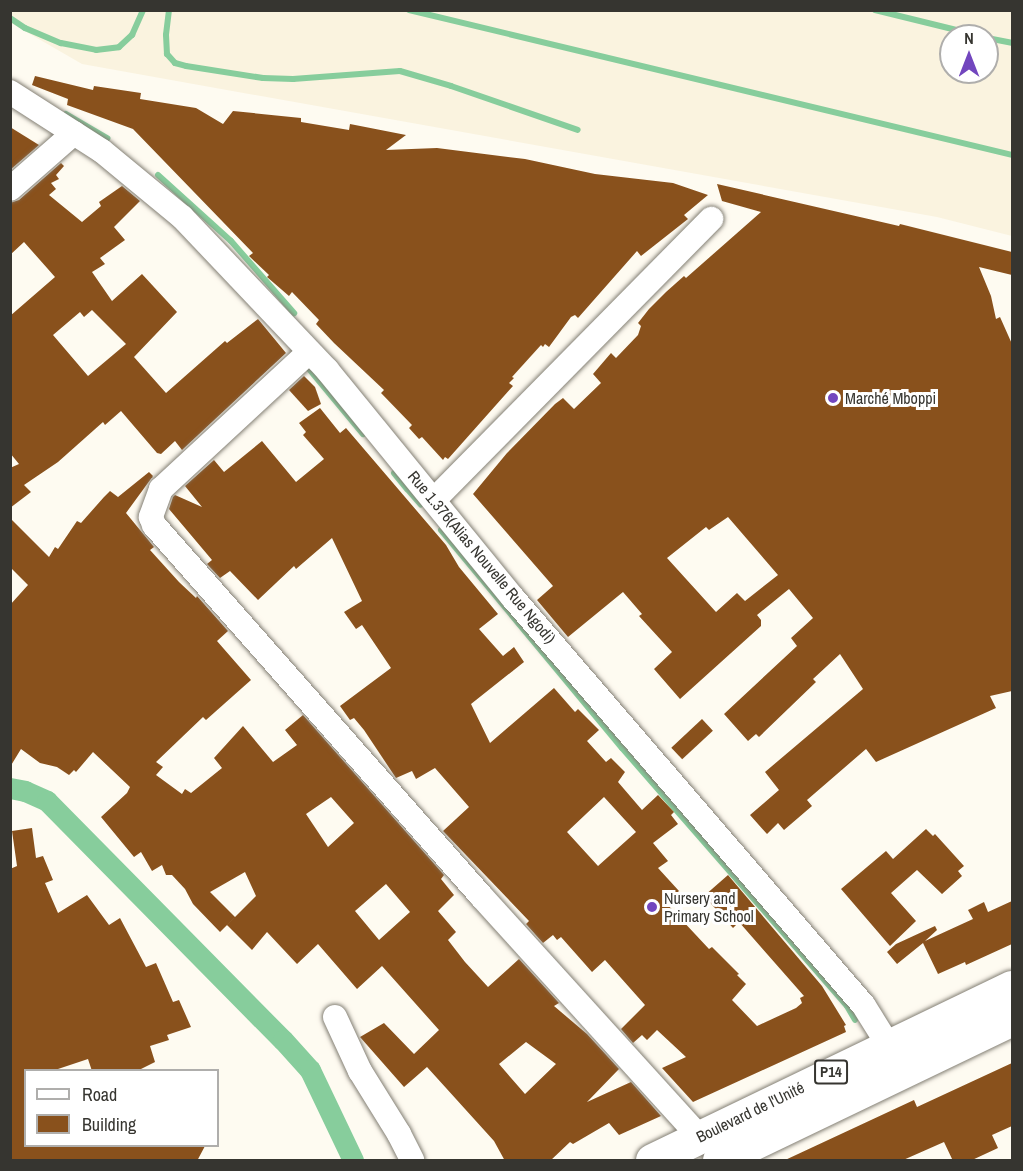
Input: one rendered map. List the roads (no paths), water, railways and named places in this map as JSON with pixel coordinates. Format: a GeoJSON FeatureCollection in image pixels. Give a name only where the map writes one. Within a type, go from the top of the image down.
{"type":"FeatureCollection","features":[{"type":"Feature","properties":{"kind":"main road","name":"Boulevard de l'Unité"},"geometry":{"type":"LineString","coordinates":[[652,1161],[709,1148],[896,1058],[1012,987]]}},
{"type":"Feature","properties":{"kind":"main road","name":"Boulevard de l'Unité"},"geometry":{"type":"LineString","coordinates":[[896,1058],[1012,1019]]}},
{"type":"Feature","properties":{"kind":"street","name":"Rue 1.376(Alias Nouvelle Rue Ngodi)"},"geometry":{"type":"LineString","coordinates":[[10,92],[102,151],[182,217],[309,352],[513,598],[864,1006],[896,1058]]}},
{"type":"Feature","properties":{"kind":"street"},"geometry":{"type":"LineString","coordinates":[[10,189],[74,133]]}},
{"type":"Feature","properties":{"kind":"street"},"geometry":{"type":"LineString","coordinates":[[434,500],[711,219]]}},
{"type":"Feature","properties":{"kind":"street"},"geometry":{"type":"LineString","coordinates":[[309,352],[161,489],[151,517],[154,525],[482,897],[709,1148]]}},
{"type":"Feature","properties":{"kind":"street"},"geometry":{"type":"LineString","coordinates":[[335,1017],[360,1071],[399,1134],[412,1161]]}},
{"type":"Feature","properties":{"kind":"waterway"},"geometry":{"type":"LineString","coordinates":[[10,18],[25,28],[61,43],[96,50],[119,47],[132,35],[143,10]]}},
{"type":"Feature","properties":{"kind":"waterway"},"geometry":{"type":"LineString","coordinates":[[169,10],[166,35],[167,54],[175,63],[263,78],[293,79],[400,71],[451,86],[578,130]]}},
{"type":"Feature","properties":{"kind":"waterway"},"geometry":{"type":"LineString","coordinates":[[409,10],[1012,155]]}},
{"type":"Feature","properties":{"kind":"waterway"},"geometry":{"type":"LineString","coordinates":[[875,10],[939,26]]}},
{"type":"Feature","properties":{"kind":"waterway"},"geometry":{"type":"LineString","coordinates":[[999,40],[1012,43]]}},
{"type":"Feature","properties":{"kind":"waterway"},"geometry":{"type":"LineString","coordinates":[[66,114],[107,138]]}},
{"type":"Feature","properties":{"kind":"waterway"},"geometry":{"type":"LineString","coordinates":[[158,175],[231,241],[294,313]]}},
{"type":"Feature","properties":{"kind":"waterway"},"geometry":{"type":"LineString","coordinates":[[305,364],[363,434]]}},
{"type":"Feature","properties":{"kind":"waterway"},"geometry":{"type":"LineString","coordinates":[[394,473],[407,489]]}},
{"type":"Feature","properties":{"kind":"waterway"},"geometry":{"type":"LineString","coordinates":[[409,491],[421,505]]}},
{"type":"Feature","properties":{"kind":"waterway"},"geometry":{"type":"LineString","coordinates":[[441,530],[622,748],[847,1006],[855,1020]]}},
{"type":"Feature","properties":{"kind":"waterway"},"geometry":{"type":"LineString","coordinates":[[10,788],[25,791],[47,801],[283,1040],[310,1070],[353,1160]]}},
{"type":"Feature","properties":{"kind":"place","name":"Marché Mboppi"},"geometry":{"type":"Point","coordinates":[833,398]}},
{"type":"Feature","properties":{"kind":"place","name":"Nursery and Primary School"},"geometry":{"type":"Point","coordinates":[652,907]}}]}
